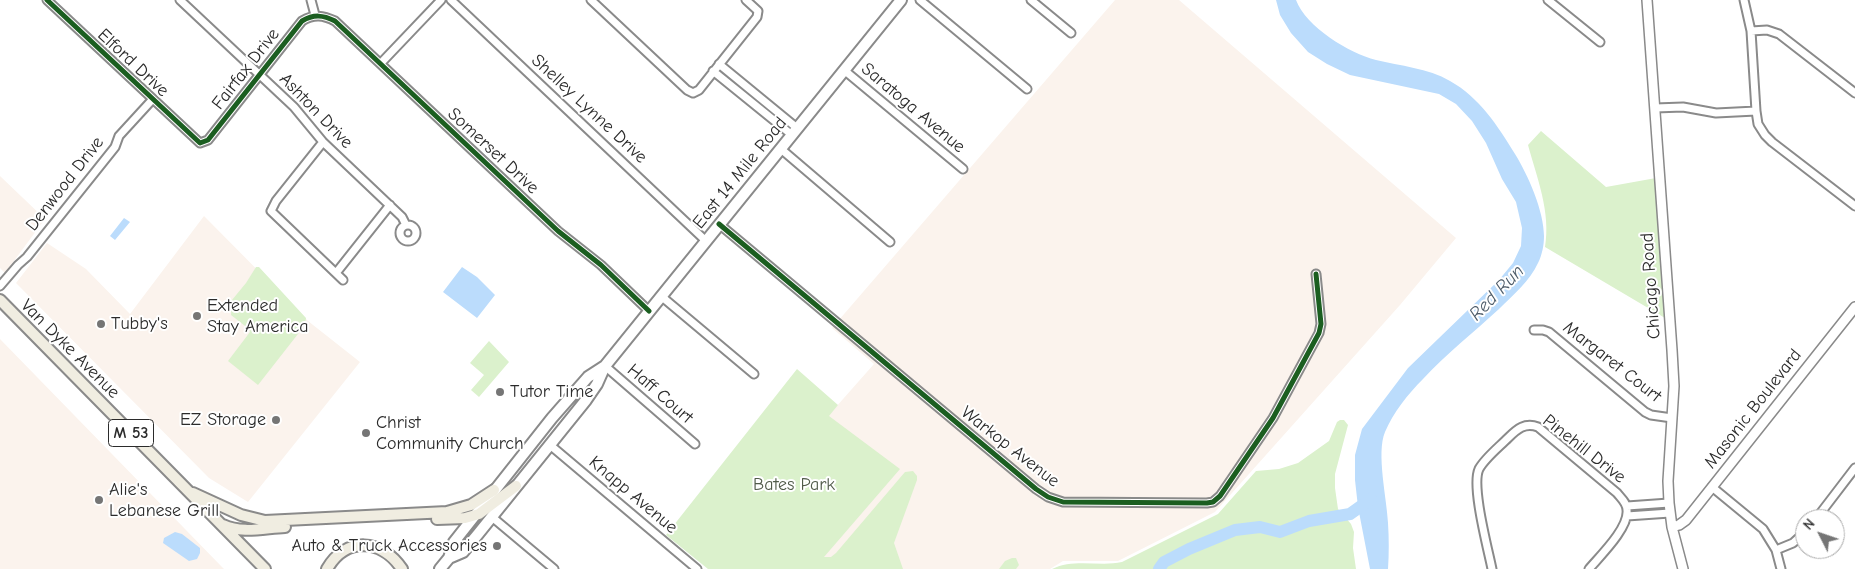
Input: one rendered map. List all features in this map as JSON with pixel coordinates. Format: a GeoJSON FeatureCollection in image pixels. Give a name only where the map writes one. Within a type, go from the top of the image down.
{"type":"FeatureCollection","features":[{"type":"Feature","properties":{"kind":"main road","name":"East 14 Mile Road"},"geometry":{"type":"LineString","coordinates":[[449,558],[462,552],[492,517],[598,384],[605,366],[901,0]]}},
{"type":"Feature","properties":{"kind":"main road","name":"Van Dyke Avenue"},"geometry":{"type":"LineString","coordinates":[[0,300],[265,569]]}},
{"type":"Feature","properties":{"kind":"main road","name":"East 14 Mile Road"},"geometry":{"type":"LineString","coordinates":[[440,569],[449,558],[454,542],[536,436],[588,377],[605,366]]}},
{"type":"Feature","properties":{"kind":"main road"},"geometry":{"type":"LineString","coordinates":[[220,523],[228,527],[246,530],[473,516],[485,511],[516,486]]}},
{"type":"Feature","properties":{"kind":"main road"},"geometry":{"type":"LineString","coordinates":[[187,490],[241,515],[257,520],[273,521],[447,512],[471,505],[494,490]]}},
{"type":"Feature","properties":{"kind":"main road"},"geometry":{"type":"LineString","coordinates":[[327,569],[340,553],[351,547],[364,545],[383,550],[402,569]]}},
{"type":"Feature","properties":{"kind":"street","name":"Elford Drive"},"geometry":{"type":"LineString","coordinates":[[47,0],[196,141],[202,143]]}},
{"type":"Feature","properties":{"kind":"street","name":"Ashton Drive"},"geometry":{"type":"LineString","coordinates":[[180,0],[294,107],[324,142],[402,217],[406,225]]}},
{"type":"Feature","properties":{"kind":"street"},"geometry":{"type":"LineString","coordinates":[[310,0],[315,15]]}},
{"type":"Feature","properties":{"kind":"street"},"geometry":{"type":"LineString","coordinates":[[380,63],[441,0]]}},
{"type":"Feature","properties":{"kind":"street","name":"Shelley Lynne Drive"},"geometry":{"type":"LineString","coordinates":[[451,0],[706,241]]}},
{"type":"Feature","properties":{"kind":"street"},"geometry":{"type":"LineString","coordinates":[[592,0],[687,90],[693,93],[698,90],[756,19],[758,13],[756,9],[746,0]]}},
{"type":"Feature","properties":{"kind":"street"},"geometry":{"type":"LineString","coordinates":[[920,0],[1027,89]]}},
{"type":"Feature","properties":{"kind":"street"},"geometry":{"type":"LineString","coordinates":[[1031,0],[1071,33]]}},
{"type":"Feature","properties":{"kind":"street"},"geometry":{"type":"LineString","coordinates":[[1548,0],[1600,42]]}},
{"type":"Feature","properties":{"kind":"street","name":"Chicago Road"},"geometry":{"type":"LineString","coordinates":[[1647,0],[1674,386],[1668,481],[1672,527],[1684,569]]}},
{"type":"Feature","properties":{"kind":"street"},"geometry":{"type":"LineString","coordinates":[[1744,0],[1751,31],[1758,124],[1764,135],[1855,206]]}},
{"type":"Feature","properties":{"kind":"street","name":"Fairfax Drive"},"geometry":{"type":"LineString","coordinates":[[202,143],[208,140],[302,21],[315,15]]}},
{"type":"Feature","properties":{"kind":"street","name":"Somerset Drive"},"geometry":{"type":"LineString","coordinates":[[315,15],[325,16],[335,21],[558,231],[601,265],[649,311]]}},
{"type":"Feature","properties":{"kind":"street"},"geometry":{"type":"LineString","coordinates":[[1751,31],[1767,30],[1779,34],[1855,93]]}},
{"type":"Feature","properties":{"kind":"street"},"geometry":{"type":"LineString","coordinates":[[719,64],[795,132]]}},
{"type":"Feature","properties":{"kind":"street","name":"Saratoga Avenue"},"geometry":{"type":"LineString","coordinates":[[844,70],[963,169]]}},
{"type":"Feature","properties":{"kind":"street"},"geometry":{"type":"LineString","coordinates":[[713,71],[795,132]]}},
{"type":"Feature","properties":{"kind":"street","name":"Denwood Drive"},"geometry":{"type":"LineString","coordinates":[[0,286],[26,257],[115,147],[119,136],[152,100]]}},
{"type":"Feature","properties":{"kind":"street"},"geometry":{"type":"LineString","coordinates":[[1655,108],[1688,107],[1716,113],[1756,111]]}},
{"type":"Feature","properties":{"kind":"street"},"geometry":{"type":"LineString","coordinates":[[324,142],[276,201],[271,211],[343,280]]}},
{"type":"Feature","properties":{"kind":"street"},"geometry":{"type":"LineString","coordinates":[[781,149],[890,242]]}},
{"type":"Feature","properties":{"kind":"street"},"geometry":{"type":"LineString","coordinates":[[336,273],[390,205]]}},
{"type":"Feature","properties":{"kind":"street","name":"Warkop Avenue"},"geometry":{"type":"LineString","coordinates":[[719,224],[1036,489],[1048,497],[1063,502],[1207,503],[1213,502],[1220,496],[1272,418],[1319,333],[1321,324],[1316,274]]}},
{"type":"Feature","properties":{"kind":"street"},"geometry":{"type":"LineString","coordinates":[[661,296],[754,374]]}},
{"type":"Feature","properties":{"kind":"street","name":"Masonic Boulevard"},"geometry":{"type":"LineString","coordinates":[[1672,527],[1680,525],[1686,520],[1855,307]]}},
{"type":"Feature","properties":{"kind":"street","name":"Margaret Court"},"geometry":{"type":"LineString","coordinates":[[1534,330],[1549,332],[1644,412],[1672,418]]}},
{"type":"Feature","properties":{"kind":"street","name":"Haff Court"},"geometry":{"type":"LineString","coordinates":[[605,366],[695,444]]}},
{"type":"Feature","properties":{"kind":"street","name":"Pinehill Drive"},"geometry":{"type":"LineString","coordinates":[[1492,569],[1477,492],[1478,472],[1484,463],[1518,428],[1526,425],[1538,427],[1617,493],[1627,506],[1627,516]]}},
{"type":"Feature","properties":{"kind":"street","name":"Knapp Avenue"},"geometry":{"type":"LineString","coordinates":[[550,445],[697,569]]}},
{"type":"Feature","properties":{"kind":"street"},"geometry":{"type":"LineString","coordinates":[[1824,509],[1855,468]]}},
{"type":"Feature","properties":{"kind":"street"},"geometry":{"type":"LineString","coordinates":[[1712,487],[1763,529],[1776,550],[1781,569]]}},
{"type":"Feature","properties":{"kind":"street","name":"Pinehill Drive"},"geometry":{"type":"LineString","coordinates":[[1627,506],[1670,508]]}},
{"type":"Feature","properties":{"kind":"street"},"geometry":{"type":"LineString","coordinates":[[1589,569],[1620,532],[1627,516],[1670,508]]}},
{"type":"Feature","properties":{"kind":"street"},"geometry":{"type":"LineString","coordinates":[[492,517],[554,569]]}},
{"type":"Feature","properties":{"kind":"street"},"geometry":{"type":"LineString","coordinates":[[1776,550],[1795,541]]}},
{"type":"Feature","properties":{"kind":"shaded area"},"geometry":{"type":"Polygon","coordinates":[[[1115,0],[1179,0],[1456,238],[1400,305],[1215,512],[1118,561],[1063,561],[1050,569],[813,569],[828,416],[874,364],[832,328],[1115,0]]]}},
{"type":"Feature","properties":{"kind":"shaded area"},"geometry":{"type":"Polygon","coordinates":[[[0,176],[45,219],[5,273],[0,268],[0,176]]]}},
{"type":"Feature","properties":{"kind":"shaded area"},"geometry":{"type":"Polygon","coordinates":[[[204,216],[308,321],[360,362],[248,502],[209,478],[16,283],[47,243],[86,269],[130,314],[204,216]]]}},
{"type":"Feature","properties":{"kind":"shaded area"},"geometry":{"type":"Polygon","coordinates":[[[0,339],[222,567],[224,569],[0,569],[0,339]]]}},
{"type":"Feature","properties":{"kind":"green space"},"geometry":{"type":"Polygon","coordinates":[[[1541,131],[1606,187],[1656,178],[1665,318],[1545,247],[1545,208],[1528,145],[1541,131]]]}},
{"type":"Feature","properties":{"kind":"green space"},"geometry":{"type":"Polygon","coordinates":[[[256,267],[259,267],[306,318],[305,325],[258,385],[228,361],[250,332],[249,329],[231,315],[232,300],[256,267]]]}},
{"type":"Feature","properties":{"kind":"green space"},"geometry":{"type":"Polygon","coordinates":[[[489,341],[509,362],[479,397],[471,390],[484,375],[470,363],[489,341]]]}},
{"type":"Feature","properties":{"kind":"green space","name":"Bates Park"},"geometry":{"type":"Polygon","coordinates":[[[797,369],[838,405],[829,416],[900,469],[824,557],[831,557],[836,553],[905,472],[913,471],[917,476],[917,480],[894,543],[903,569],[708,569],[666,535],[797,369]]]}},
{"type":"Feature","properties":{"kind":"green space"},"geometry":{"type":"Polygon","coordinates":[[[1344,420],[1348,425],[1335,474],[1335,488],[1338,509],[1351,524],[1354,532],[1353,548],[1356,569],[1052,569],[1078,563],[1105,564],[1122,562],[1218,514],[1256,471],[1279,469],[1298,463],[1329,441],[1337,422],[1344,420]]]}},
{"type":"Feature","properties":{"kind":"green space"},"geometry":{"type":"Polygon","coordinates":[[[1016,558],[1019,565],[1016,569],[999,569],[1005,561],[1016,558]]]}},
{"type":"Feature","properties":{"kind":"water","name":"Red Run"},"geometry":{"type":"Polygon","coordinates":[[[1276,0],[1296,0],[1301,10],[1319,29],[1341,45],[1365,57],[1433,73],[1450,81],[1470,95],[1495,123],[1515,154],[1530,183],[1543,226],[1542,253],[1535,270],[1521,288],[1417,385],[1406,397],[1388,425],[1383,441],[1382,464],[1388,523],[1388,569],[1370,569],[1358,507],[1355,455],[1362,429],[1408,368],[1499,280],[1513,263],[1521,246],[1522,228],[1516,202],[1502,179],[1486,143],[1472,121],[1456,104],[1439,94],[1350,75],[1327,64],[1308,52],[1291,33],[1280,15],[1276,0]]]}},
{"type":"Feature","properties":{"kind":"water"},"geometry":{"type":"Polygon","coordinates":[[[124,218],[130,222],[115,240],[110,236],[124,218]]]}},
{"type":"Feature","properties":{"kind":"water"},"geometry":{"type":"Polygon","coordinates":[[[462,267],[477,277],[495,295],[477,318],[443,292],[462,267]]]}},
{"type":"Feature","properties":{"kind":"water"},"geometry":{"type":"Polygon","coordinates":[[[175,532],[182,534],[200,548],[197,559],[189,561],[163,543],[164,538],[175,532]]]}},
{"type":"Feature","properties":{"kind":"waterway"},"geometry":{"type":"LineString","coordinates":[[1159,569],[1164,562],[1189,549],[1235,530],[1260,527],[1280,532],[1309,521],[1350,514],[1371,499]]}},
{"type":"Feature","properties":{"kind":"cycle path"},"geometry":{"type":"LineString","coordinates":[[47,0],[200,143],[208,140],[302,21],[318,16],[335,21],[558,231],[601,265],[649,311]]}},
{"type":"Feature","properties":{"kind":"cycle path"},"geometry":{"type":"LineString","coordinates":[[719,224],[1036,489],[1048,497],[1063,502],[1207,503],[1213,502],[1220,496],[1273,418],[1319,333],[1321,324],[1316,274]]}},
{"type":"Feature","properties":{"kind":"place","name":"Extended Stay America"},"geometry":{"type":"Point","coordinates":[197,316]}},
{"type":"Feature","properties":{"kind":"place","name":"Tubby's"},"geometry":{"type":"Point","coordinates":[101,324]}},
{"type":"Feature","properties":{"kind":"place","name":"Tutor Time"},"geometry":{"type":"Point","coordinates":[500,392]}},
{"type":"Feature","properties":{"kind":"place","name":"EZ Storage"},"geometry":{"type":"Point","coordinates":[276,420]}},
{"type":"Feature","properties":{"kind":"place","name":"Christ Community Church"},"geometry":{"type":"Point","coordinates":[366,433]}},
{"type":"Feature","properties":{"kind":"place","name":"Alie's Lebanese Grill"},"geometry":{"type":"Point","coordinates":[99,500]}},
{"type":"Feature","properties":{"kind":"place","name":"Auto & Truck Accessories"},"geometry":{"type":"Point","coordinates":[497,546]}}]}
